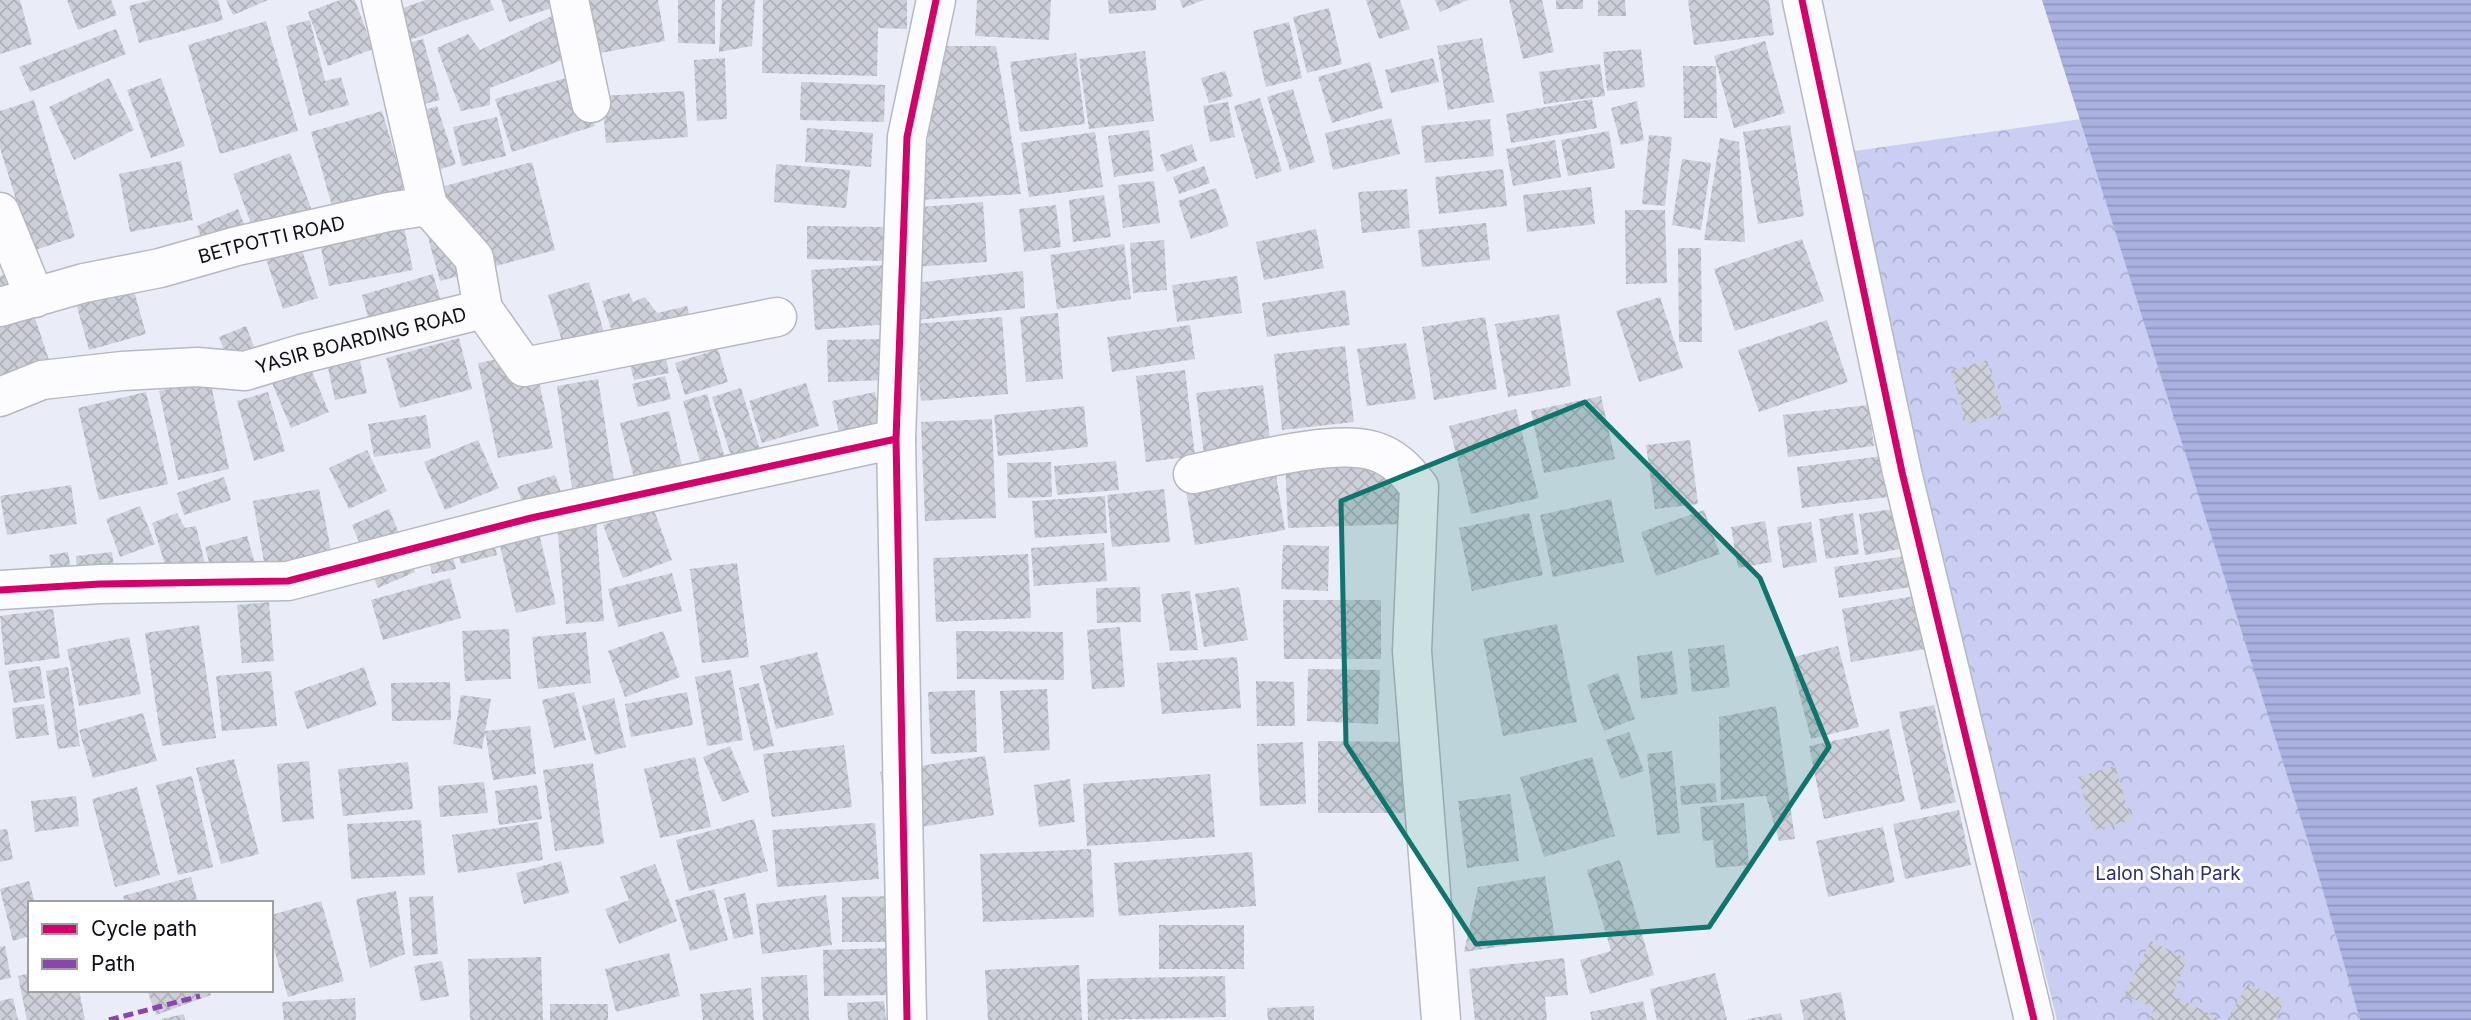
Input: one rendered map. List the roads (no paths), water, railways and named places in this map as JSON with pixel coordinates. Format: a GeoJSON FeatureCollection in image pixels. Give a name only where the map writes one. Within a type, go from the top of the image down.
{"type":"FeatureCollection","features":[{"type":"Feature","properties":{"kind":"street"},"geometry":{"type":"LineString","coordinates":[[382,0],[428,206],[474,258],[483,309]]}},
{"type":"Feature","properties":{"kind":"street"},"geometry":{"type":"LineString","coordinates":[[569,0],[591,103]]}},
{"type":"Feature","properties":{"kind":"street"},"geometry":{"type":"LineString","coordinates":[[907,1020],[896,439],[907,137],[936,0]]}},
{"type":"Feature","properties":{"kind":"street"},"geometry":{"type":"LineString","coordinates":[[1802,0],[1902,471],[2034,1020]]}},
{"type":"Feature","properties":{"kind":"street","name":"BETPOTTI ROAD"},"geometry":{"type":"LineString","coordinates":[[17,302],[308,230],[428,206]]}},
{"type":"Feature","properties":{"kind":"street"},"geometry":{"type":"LineString","coordinates":[[0,212],[17,302]]}},
{"type":"Feature","properties":{"kind":"street","name":"YASIR BOARDING ROAD"},"geometry":{"type":"LineString","coordinates":[[0,397],[42,380],[122,371],[197,367],[245,371],[301,354],[483,309],[524,368],[777,317]]}},
{"type":"Feature","properties":{"kind":"street"},"geometry":{"type":"LineString","coordinates":[[0,590],[100,584],[288,581],[531,519],[896,439]]}},
{"type":"Feature","properties":{"kind":"street"},"geometry":{"type":"LineString","coordinates":[[1193,474],[1330,448],[1373,451],[1405,468],[1419,487],[1412,651],[1441,1020]]}},
{"type":"Feature","properties":{"kind":"park label","name":"Lalon Shah Park"},"geometry":{"type":"Point","coordinates":[2168,873]}}]}
